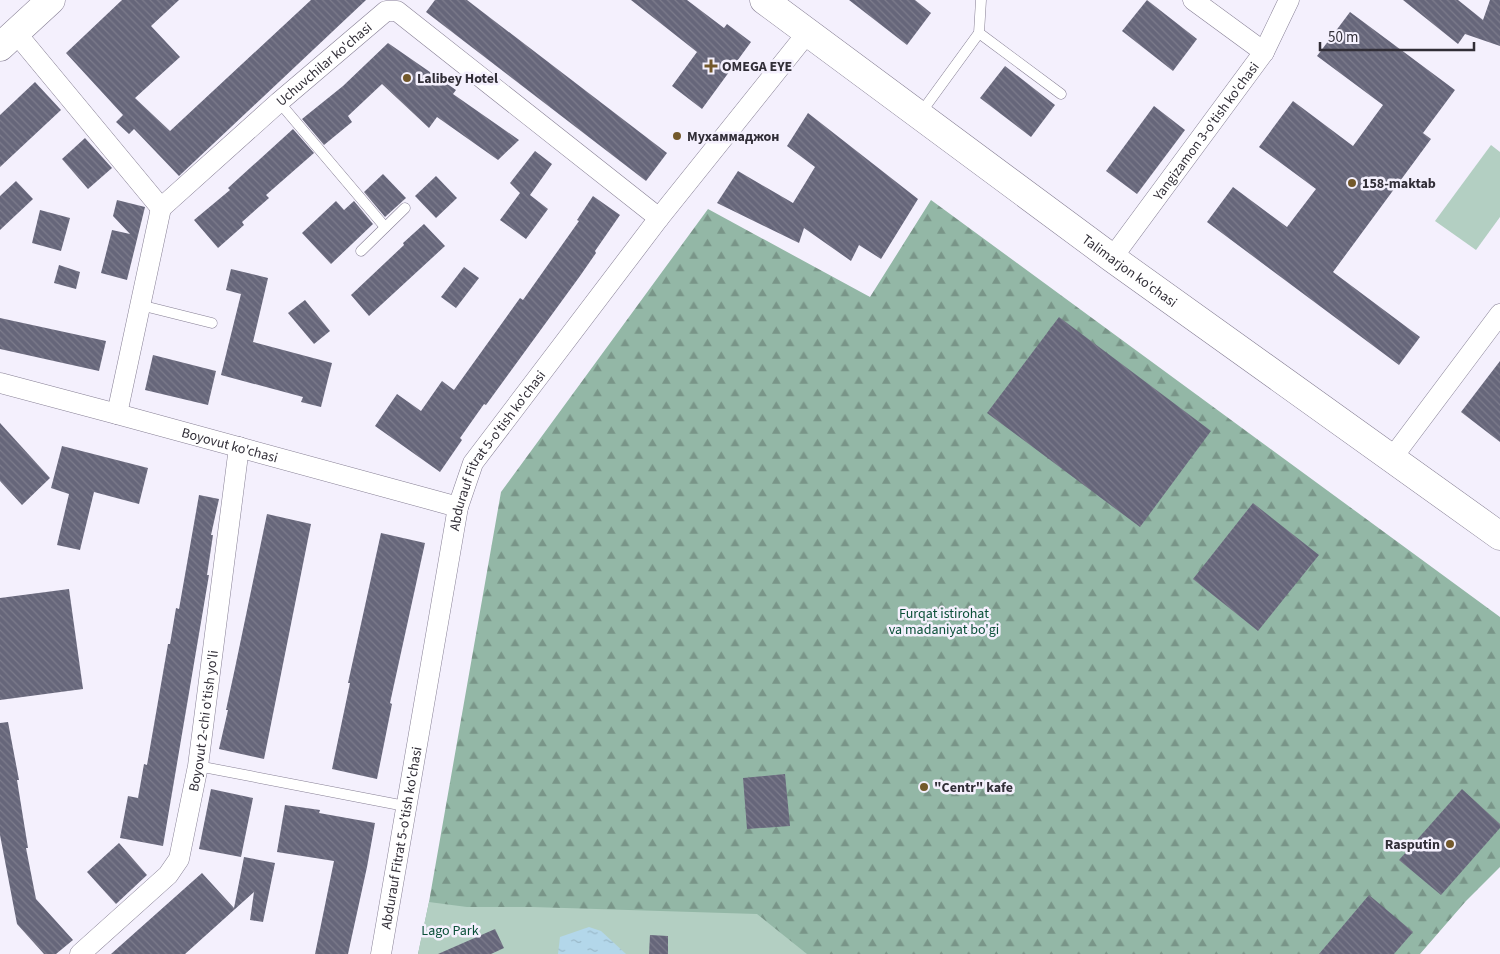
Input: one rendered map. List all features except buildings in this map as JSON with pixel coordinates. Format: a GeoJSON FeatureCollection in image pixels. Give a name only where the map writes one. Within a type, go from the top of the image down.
{"type":"FeatureCollection","features":[{"type":"Feature","properties":{"kind":"street"},"geometry":{"type":"LineString","coordinates":[[51,0],[8,40],[161,208],[117,414]]}},
{"type":"Feature","properties":{"kind":"street","name":"Talimarjon ko'chasi"},"geometry":{"type":"LineString","coordinates":[[764,0],[1112,258],[1500,536]]}},
{"type":"Feature","properties":{"kind":"street"},"geometry":{"type":"LineString","coordinates":[[1193,0],[1264,52]]}},
{"type":"Feature","properties":{"kind":"street","name":"Yangizamon 3-o'tish ko'chasi"},"geometry":{"type":"LineString","coordinates":[[1112,258],[1264,52],[1290,0]]}},
{"type":"Feature","properties":{"kind":"street","name":"Uchuvchilar ko'chasi"},"geometry":{"type":"LineString","coordinates":[[161,208],[279,102],[386,11],[397,11],[659,218]]}},
{"type":"Feature","properties":{"kind":"street","name":"Abdurauf Fitrat 5-o'tish ko'chasi"},"geometry":{"type":"LineString","coordinates":[[380,954],[458,507],[473,463],[659,218],[808,32]]}},
{"type":"Feature","properties":{"kind":"street"},"geometry":{"type":"LineString","coordinates":[[1392,458],[1500,314]]}},
{"type":"Feature","properties":{"kind":"street","name":"Boyovut ko'chasi"},"geometry":{"type":"LineString","coordinates":[[0,383],[458,507]]}},
{"type":"Feature","properties":{"kind":"street","name":"Boyovut 2-chi o'tish yo'li"},"geometry":{"type":"LineString","coordinates":[[80,954],[168,875],[179,858],[198,766],[239,447]]}},
{"type":"Feature","properties":{"kind":"lane"},"geometry":{"type":"LineString","coordinates":[[919,114],[979,32],[981,0]]}},
{"type":"Feature","properties":{"kind":"lane"},"geometry":{"type":"LineString","coordinates":[[979,32],[1061,94]]}},
{"type":"Feature","properties":{"kind":"lane"},"geometry":{"type":"LineString","coordinates":[[279,102],[385,227]]}},
{"type":"Feature","properties":{"kind":"lane"},"geometry":{"type":"LineString","coordinates":[[361,251],[405,208]]}},
{"type":"Feature","properties":{"kind":"lane"},"geometry":{"type":"LineString","coordinates":[[140,306],[212,323]]}},
{"type":"Feature","properties":{"kind":"lane"},"geometry":{"type":"LineString","coordinates":[[198,766],[405,806]]}},
{"type":"Feature","properties":{"kind":"green space"},"geometry":{"type":"Polygon","coordinates":[[[1491,145],[1500,152],[1500,217],[1476,250],[1435,221],[1491,145]]]}},
{"type":"Feature","properties":{"kind":"green space","name":"Furqat istirohat va madaniyat bo'gi"},"geometry":{"type":"Polygon","coordinates":[[[931,200],[1500,617],[1500,867],[1466,901],[1420,954],[418,954],[429,902],[501,492],[708,209],[870,297],[931,200]]]}},
{"type":"Feature","properties":{"kind":"green space","name":"Lago Park"},"geometry":{"type":"Polygon","coordinates":[[[429,902],[467,907],[533,907],[757,914],[807,954],[418,954],[429,902]]]}},
{"type":"Feature","properties":{"kind":"water"},"geometry":{"type":"Polygon","coordinates":[[[589,927],[601,931],[626,954],[558,954],[560,937],[589,927]]]}},
{"type":"Feature","properties":{"kind":"place","name":"OMEGA EYE"},"geometry":{"type":"Point","coordinates":[711,66]}},
{"type":"Feature","properties":{"kind":"place","name":"Lalibey Hotel"},"geometry":{"type":"Point","coordinates":[407,78]}},
{"type":"Feature","properties":{"kind":"place","name":"Мухаммаджон"},"geometry":{"type":"Point","coordinates":[677,136]}},
{"type":"Feature","properties":{"kind":"place","name":"158-maktab"},"geometry":{"type":"Point","coordinates":[1352,183]}},
{"type":"Feature","properties":{"kind":"place","name":"\"Centr\" kafe"},"geometry":{"type":"Point","coordinates":[924,787]}},
{"type":"Feature","properties":{"kind":"place","name":"Rasputin"},"geometry":{"type":"Point","coordinates":[1450,844]}}]}
